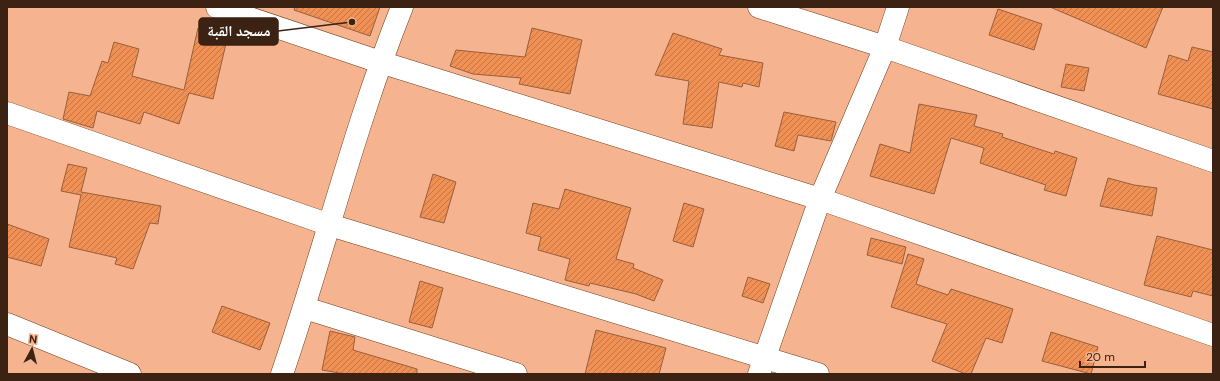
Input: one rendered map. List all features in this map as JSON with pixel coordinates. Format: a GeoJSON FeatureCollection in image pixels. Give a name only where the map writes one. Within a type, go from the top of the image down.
{"type":"FeatureCollection","features":[{"type":"Feature","properties":{"kind":"street"},"geometry":{"type":"LineString","coordinates":[[217,7],[380,62],[820,199],[1213,335]]}},
{"type":"Feature","properties":{"kind":"street"},"geometry":{"type":"LineString","coordinates":[[282,374],[304,308],[380,62],[402,7]]}},
{"type":"Feature","properties":{"kind":"street"},"geometry":{"type":"LineString","coordinates":[[759,7],[885,47],[1213,161]]}},
{"type":"Feature","properties":{"kind":"street"},"geometry":{"type":"LineString","coordinates":[[762,366],[820,199],[885,47],[898,7]]}},
{"type":"Feature","properties":{"kind":"street"},"geometry":{"type":"LineString","coordinates":[[7,113],[330,225],[762,366],[818,374]]}},
{"type":"Feature","properties":{"kind":"street"},"geometry":{"type":"LineString","coordinates":[[304,308],[516,374]]}},
{"type":"Feature","properties":{"kind":"street"},"geometry":{"type":"LineString","coordinates":[[7,324],[130,374]]}},
{"type":"Feature","properties":{"kind":"building"},"geometry":{"type":"Polygon","coordinates":[[[295,7],[380,7],[370,36],[294,10],[295,7]]]}},
{"type":"Feature","properties":{"kind":"building"},"geometry":{"type":"Polygon","coordinates":[[[1050,7],[1163,7],[1146,48],[1050,7]]]}},
{"type":"Feature","properties":{"kind":"building"},"geometry":{"type":"Polygon","coordinates":[[[998,9],[1042,24],[1034,50],[989,35],[998,9]]]}},
{"type":"Feature","properties":{"kind":"building"},"geometry":{"type":"Polygon","coordinates":[[[198,28],[228,35],[213,99],[189,93],[179,124],[144,112],[140,124],[97,111],[93,128],[63,119],[69,92],[90,96],[102,61],[108,63],[114,42],[139,49],[132,76],[184,90],[198,28]]]}},
{"type":"Feature","properties":{"kind":"building"},"geometry":{"type":"Polygon","coordinates":[[[532,28],[582,40],[570,94],[519,84],[521,78],[473,74],[450,66],[456,50],[525,57],[532,28]]]}},
{"type":"Feature","properties":{"kind":"building"},"geometry":{"type":"Polygon","coordinates":[[[673,33],[722,49],[719,55],[763,63],[759,87],[743,83],[742,87],[719,82],[712,128],[683,124],[689,81],[655,75],[673,33]]]}},
{"type":"Feature","properties":{"kind":"building"},"geometry":{"type":"Polygon","coordinates":[[[1192,47],[1213,52],[1213,109],[1158,94],[1169,55],[1188,61],[1192,47]]]}},
{"type":"Feature","properties":{"kind":"building"},"geometry":{"type":"Polygon","coordinates":[[[1066,64],[1089,68],[1084,91],[1061,87],[1066,64]]]}},
{"type":"Feature","properties":{"kind":"building"},"geometry":{"type":"Polygon","coordinates":[[[919,104],[977,115],[974,126],[1003,134],[1002,137],[1054,154],[1055,151],[1077,158],[1066,196],[1044,190],[1046,185],[980,163],[984,148],[951,138],[934,194],[870,176],[880,144],[910,153],[919,104]]]}},
{"type":"Feature","properties":{"kind":"building"},"geometry":{"type":"Polygon","coordinates":[[[784,112],[836,122],[831,141],[798,135],[794,151],[775,146],[784,112]]]}},
{"type":"Feature","properties":{"kind":"building"},"geometry":{"type":"Polygon","coordinates":[[[68,164],[87,168],[81,192],[161,206],[158,224],[150,223],[133,269],[115,264],[117,258],[69,247],[81,195],[61,191],[68,164]]]}},
{"type":"Feature","properties":{"kind":"building"},"geometry":{"type":"Polygon","coordinates":[[[433,174],[456,182],[444,223],[420,217],[433,174]]]}},
{"type":"Feature","properties":{"kind":"building"},"geometry":{"type":"Polygon","coordinates":[[[1108,178],[1134,185],[1157,188],[1152,216],[1100,206],[1108,178]]]}},
{"type":"Feature","properties":{"kind":"building"},"geometry":{"type":"Polygon","coordinates":[[[565,189],[631,208],[616,259],[634,264],[633,268],[663,280],[654,301],[636,294],[590,283],[589,286],[565,280],[570,259],[538,250],[541,237],[526,233],[533,203],[559,209],[565,189]]]}},
{"type":"Feature","properties":{"kind":"building"},"geometry":{"type":"Polygon","coordinates":[[[684,203],[704,209],[693,247],[673,241],[684,203]]]}},
{"type":"Feature","properties":{"kind":"building"},"geometry":{"type":"Polygon","coordinates":[[[7,224],[49,239],[41,266],[7,257],[7,224]]]}},
{"type":"Feature","properties":{"kind":"building"},"geometry":{"type":"Polygon","coordinates":[[[1157,236],[1213,250],[1213,296],[1193,291],[1191,297],[1144,285],[1157,236]]]}},
{"type":"Feature","properties":{"kind":"building"},"geometry":{"type":"Polygon","coordinates":[[[871,238],[906,247],[902,264],[867,255],[871,238]]]}},
{"type":"Feature","properties":{"kind":"building"},"geometry":{"type":"Polygon","coordinates":[[[908,254],[924,259],[916,284],[948,295],[951,289],[1013,309],[1002,343],[986,338],[971,374],[966,374],[932,361],[947,324],[891,307],[908,254]]]}},
{"type":"Feature","properties":{"kind":"building"},"geometry":{"type":"Polygon","coordinates":[[[748,277],[770,284],[763,303],[742,296],[748,277]]]}},
{"type":"Feature","properties":{"kind":"building"},"geometry":{"type":"Polygon","coordinates":[[[420,281],[443,288],[432,328],[409,322],[420,281]]]}},
{"type":"Feature","properties":{"kind":"building"},"geometry":{"type":"Polygon","coordinates":[[[222,306],[270,323],[260,350],[212,332],[222,306]]]}},
{"type":"Feature","properties":{"kind":"building"},"geometry":{"type":"Polygon","coordinates":[[[596,330],[666,348],[659,374],[585,374],[596,330]]]}},
{"type":"Feature","properties":{"kind":"building"},"geometry":{"type":"Polygon","coordinates":[[[330,331],[355,337],[353,350],[417,369],[417,374],[345,374],[322,370],[330,331]]]}},
{"type":"Feature","properties":{"kind":"building"},"geometry":{"type":"Polygon","coordinates":[[[1051,332],[1098,347],[1091,374],[1042,361],[1051,332]]]}},
{"type":"Feature","properties":{"kind":"place","name":"مسجد القبة"},"geometry":{"type":"Point","coordinates":[352,22]}}]}
